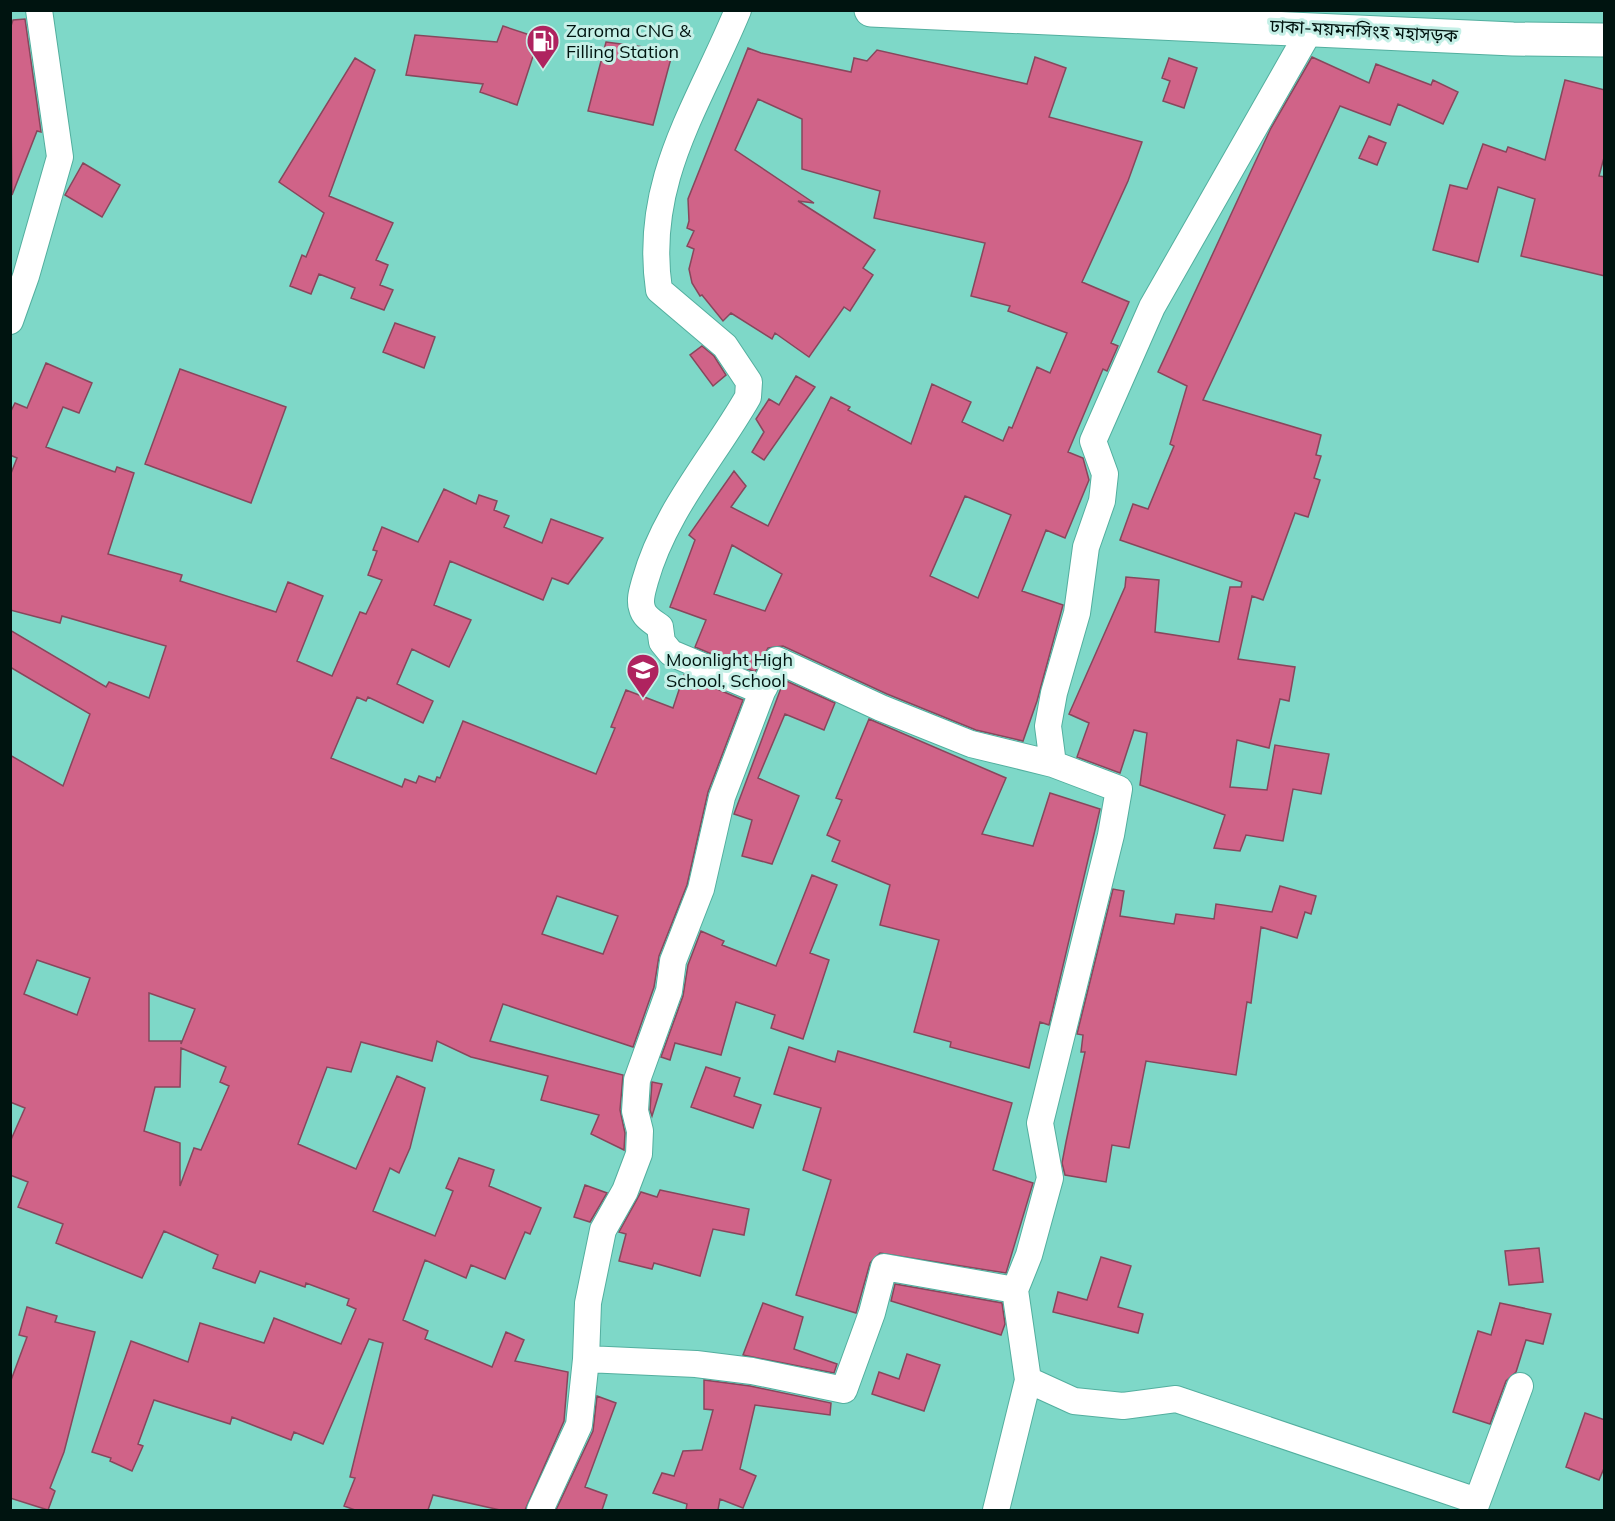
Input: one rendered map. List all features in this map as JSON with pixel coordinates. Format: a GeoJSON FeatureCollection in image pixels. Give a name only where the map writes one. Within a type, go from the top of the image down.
{"type":"FeatureCollection","features":[{"type":"Feature","properties":{"kind":"highway","name":"ঢাকা-ময়মনসিংহ মহাসড়ক"},"geometry":{"type":"LineString","coordinates":[[872,10],[1311,28],[1513,39],[1605,40]]}},
{"type":"Feature","properties":{"kind":"street"},"geometry":{"type":"LineString","coordinates":[[10,321],[26,276],[60,157],[39,10]]}},
{"type":"Feature","properties":{"kind":"street"},"geometry":{"type":"LineString","coordinates":[[738,10],[676,145],[662,187],[655,234],[659,290],[725,346],[749,382],[748,397],[669,519],[652,557],[640,605],[645,615],[660,627],[662,642],[671,653],[759,690],[763,689]]}},
{"type":"Feature","properties":{"kind":"street"},"geometry":{"type":"LineString","coordinates":[[1053,764],[1048,726],[1054,693],[1077,613],[1086,547],[1102,501],[1105,474],[1093,441],[1096,431],[1152,307],[1311,28]]}},
{"type":"Feature","properties":{"kind":"street"},"geometry":{"type":"LineString","coordinates":[[540,1510],[579,1425],[586,1359],[588,1304],[603,1230],[625,1191],[639,1154],[640,1131],[635,1111],[637,1080],[669,991],[673,961],[701,889],[722,797],[763,689],[777,660],[881,708],[971,744],[1053,764],[1119,789],[1111,835],[1040,1123],[1050,1178],[1029,1256],[1015,1290],[1028,1380],[996,1510]]}},
{"type":"Feature","properties":{"kind":"street"},"geometry":{"type":"LineString","coordinates":[[586,1359],[752,1371],[844,1390],[872,1313],[884,1267],[1015,1290]]}},
{"type":"Feature","properties":{"kind":"street"},"geometry":{"type":"LineString","coordinates":[[1028,1380],[1074,1401],[1123,1406],[1176,1398],[1475,1506],[1520,1386]]}},
{"type":"Feature","properties":{"kind":"building"},"geometry":{"type":"Polygon","coordinates":[[[25,19],[41,132],[37,131],[12,195],[10,29],[13,20],[25,19]]]}},
{"type":"Feature","properties":{"kind":"building"},"geometry":{"type":"Polygon","coordinates":[[[503,26],[539,38],[517,105],[480,92],[483,84],[406,75],[415,35],[497,42],[503,26]]]}},
{"type":"Feature","properties":{"kind":"building"},"geometry":{"type":"Polygon","coordinates":[[[606,42],[673,51],[653,125],[588,111],[606,42]]]}},
{"type":"Feature","properties":{"kind":"building"},"geometry":{"type":"Polygon","coordinates":[[[748,48],[761,53],[851,72],[854,58],[867,61],[877,50],[1027,84],[1035,57],[1066,68],[1049,117],[1142,142],[1128,181],[1082,282],[1129,302],[1111,343],[1118,346],[1107,371],[1103,369],[1068,452],[1083,458],[1089,480],[1065,538],[1046,530],[1022,591],[1063,605],[1037,701],[1023,741],[976,730],[887,694],[783,646],[768,648],[755,672],[695,647],[706,620],[670,607],[695,540],[689,535],[734,471],[746,486],[731,507],[768,526],[831,397],[850,407],[848,410],[911,444],[932,384],[971,402],[962,422],[1003,441],[1009,427],[1012,428],[1037,367],[1050,373],[1067,333],[1008,311],[1010,306],[971,296],[985,243],[874,218],[880,191],[802,169],[802,119],[758,99],[735,150],[814,203],[798,201],[875,250],[863,268],[873,275],[850,311],[844,307],[809,357],[775,333],[772,339],[731,313],[723,321],[702,295],[700,296],[692,283],[689,269],[694,249],[687,246],[694,231],[687,228],[688,199],[748,48]],[[965,496],[930,576],[978,598],[1011,515],[965,496]],[[732,545],[714,594],[765,611],[782,574],[732,545]]]}},
{"type":"Feature","properties":{"kind":"building"},"geometry":{"type":"Polygon","coordinates":[[[1312,57],[1369,83],[1376,64],[1431,85],[1433,80],[1458,92],[1443,124],[1398,104],[1390,125],[1340,106],[1203,400],[1321,435],[1316,455],[1321,456],[1314,478],[1320,480],[1308,517],[1295,513],[1263,600],[1252,596],[1238,659],[1295,667],[1289,701],[1280,699],[1269,748],[1237,740],[1230,787],[1267,790],[1275,745],[1329,754],[1321,794],[1293,789],[1283,841],[1246,835],[1240,851],[1214,848],[1225,815],[1140,785],[1147,733],[1134,730],[1120,773],[1077,757],[1089,723],[1069,714],[1125,587],[1126,577],[1159,580],[1155,632],[1219,642],[1230,587],[1241,587],[1242,582],[1120,540],[1133,504],[1148,509],[1174,446],[1170,444],[1187,386],[1158,372],[1271,128],[1312,57]]]}},
{"type":"Feature","properties":{"kind":"building"},"geometry":{"type":"Polygon","coordinates":[[[355,58],[375,70],[329,196],[393,223],[376,260],[388,265],[380,285],[393,290],[384,310],[351,298],[355,288],[319,274],[311,294],[290,286],[302,255],[306,257],[324,213],[279,182],[355,58]]]}},
{"type":"Feature","properties":{"kind":"building"},"geometry":{"type":"Polygon","coordinates":[[[1169,58],[1197,68],[1184,108],[1163,101],[1170,81],[1162,78],[1169,58]]]}},
{"type":"Feature","properties":{"kind":"building"},"geometry":{"type":"Polygon","coordinates":[[[1565,80],[1605,90],[1605,154],[1599,176],[1605,177],[1605,276],[1521,256],[1535,199],[1498,187],[1478,262],[1433,250],[1450,185],[1467,189],[1483,144],[1506,152],[1508,147],[1545,160],[1565,80]]]}},
{"type":"Feature","properties":{"kind":"building"},"geometry":{"type":"Polygon","coordinates":[[[1369,136],[1386,143],[1377,165],[1359,158],[1369,136]]]}},
{"type":"Feature","properties":{"kind":"building"},"geometry":{"type":"Polygon","coordinates":[[[83,163],[120,185],[102,217],[65,195],[83,163]]]}},
{"type":"Feature","properties":{"kind":"building"},"geometry":{"type":"Polygon","coordinates":[[[395,323],[435,337],[424,368],[383,352],[395,323]]]}},
{"type":"Feature","properties":{"kind":"building"},"geometry":{"type":"Polygon","coordinates":[[[702,346],[714,356],[726,375],[713,386],[690,355],[702,346]]]}},
{"type":"Feature","properties":{"kind":"building"},"geometry":{"type":"Polygon","coordinates":[[[46,363],[92,383],[79,413],[63,407],[46,447],[115,472],[117,467],[134,473],[108,554],[182,575],[180,581],[276,612],[288,582],[323,596],[297,661],[332,676],[360,612],[366,614],[382,580],[368,575],[377,551],[373,550],[382,527],[418,542],[444,489],[476,504],[479,495],[497,501],[494,510],[509,516],[504,527],[542,543],[551,519],[603,538],[568,584],[552,578],[543,600],[450,561],[434,605],[471,620],[449,667],[412,649],[397,684],[433,701],[423,723],[368,697],[366,701],[357,697],[331,758],[402,787],[405,779],[416,783],[419,776],[435,782],[437,777],[440,778],[463,721],[596,774],[615,728],[611,727],[626,690],[673,708],[684,675],[743,700],[708,792],[687,885],[659,956],[654,987],[633,1047],[503,1004],[490,1041],[623,1075],[620,1110],[625,1133],[624,1150],[591,1134],[599,1115],[541,1100],[548,1076],[471,1057],[437,1041],[432,1061],[361,1042],[351,1072],[327,1067],[298,1144],[356,1169],[397,1076],[425,1088],[410,1148],[399,1173],[390,1168],[373,1211],[435,1236],[453,1191],[446,1188],[459,1158],[494,1170],[489,1186],[541,1208],[530,1234],[525,1232],[505,1279],[471,1265],[466,1278],[425,1260],[403,1320],[428,1331],[425,1339],[492,1367],[506,1332],[524,1340],[515,1361],[568,1372],[564,1421],[525,1510],[500,1510],[433,1495],[428,1510],[355,1510],[344,1506],[355,1478],[350,1477],[383,1343],[369,1339],[323,1444],[294,1432],[291,1440],[232,1417],[230,1424],[154,1400],[138,1444],[143,1446],[132,1471],[110,1461],[111,1458],[92,1452],[131,1341],[188,1362],[200,1323],[264,1343],[274,1318],[341,1344],[356,1309],[347,1305],[349,1299],[306,1283],[305,1287],[260,1271],[255,1283],[213,1268],[218,1255],[164,1231],[142,1278],[56,1243],[63,1224],[18,1207],[28,1182],[10,1175],[10,1142],[25,1108],[10,1102],[10,755],[63,786],[90,714],[10,667],[10,630],[106,687],[109,682],[149,698],[166,646],[62,616],[60,623],[10,610],[10,476],[17,458],[10,455],[10,413],[15,403],[27,408],[46,363]],[[557,896],[542,934],[603,954],[618,916],[557,896]],[[37,960],[24,994],[77,1015],[90,978],[37,960]],[[149,993],[149,1041],[181,1041],[181,1044],[195,1009],[149,993]],[[181,1048],[180,1087],[155,1087],[144,1131],[180,1143],[180,1186],[194,1148],[201,1150],[229,1086],[220,1082],[226,1067],[181,1048]]]}},
{"type":"Feature","properties":{"kind":"building"},"geometry":{"type":"Polygon","coordinates":[[[180,369],[286,407],[251,503],[145,464],[180,369]]]}},
{"type":"Feature","properties":{"kind":"building"},"geometry":{"type":"Polygon","coordinates":[[[796,376],[815,387],[764,460],[752,452],[764,432],[756,419],[769,399],[779,405],[796,376]]]}},
{"type":"Feature","properties":{"kind":"building"},"geometry":{"type":"Polygon","coordinates":[[[784,680],[835,703],[824,730],[785,714],[758,778],[799,796],[772,864],[742,856],[752,820],[734,814],[784,680]]]}},
{"type":"Feature","properties":{"kind":"building"},"geometry":{"type":"Polygon","coordinates":[[[869,719],[1006,778],[982,834],[1033,846],[1050,793],[1100,809],[1049,1025],[1040,1022],[1029,1068],[950,1047],[951,1042],[914,1032],[939,940],[880,925],[890,885],[832,861],[840,841],[827,835],[842,800],[836,798],[869,719]]]}},
{"type":"Feature","properties":{"kind":"building"},"geometry":{"type":"Polygon","coordinates":[[[812,875],[837,885],[810,953],[829,960],[803,1039],[771,1028],[775,1015],[736,1002],[721,1055],[675,1043],[670,1060],[661,1057],[683,996],[688,965],[701,931],[724,941],[722,945],[776,966],[812,875]]]}},
{"type":"Feature","properties":{"kind":"building"},"geometry":{"type":"Polygon","coordinates":[[[1280,886],[1316,896],[1311,914],[1305,912],[1297,938],[1261,927],[1251,1003],[1247,1002],[1236,1075],[1146,1061],[1129,1148],[1112,1145],[1106,1182],[1065,1175],[1062,1163],[1085,1052],[1081,1052],[1083,1035],[1077,1034],[1113,889],[1124,891],[1120,916],[1174,924],[1176,914],[1214,919],[1216,904],[1272,912],[1280,886]]]}},
{"type":"Feature","properties":{"kind":"building"},"geometry":{"type":"Polygon","coordinates":[[[789,1047],[835,1062],[838,1051],[1012,1103],[993,1170],[1033,1183],[1006,1273],[880,1253],[870,1263],[856,1313],[796,1295],[831,1180],[803,1170],[821,1108],[774,1094],[789,1047]]]}},
{"type":"Feature","properties":{"kind":"building"},"geometry":{"type":"Polygon","coordinates":[[[706,1067],[740,1078],[734,1096],[761,1105],[753,1128],[691,1107],[706,1067]]]}},
{"type":"Feature","properties":{"kind":"building"},"geometry":{"type":"Polygon","coordinates":[[[652,1082],[662,1084],[652,1116],[650,1110],[652,1082]]]}},
{"type":"Feature","properties":{"kind":"building"},"geometry":{"type":"Polygon","coordinates":[[[585,1185],[607,1193],[590,1222],[574,1217],[585,1185]]]}},
{"type":"Feature","properties":{"kind":"building"},"geometry":{"type":"Polygon","coordinates":[[[660,1190],[749,1209],[744,1235],[713,1229],[700,1276],[654,1263],[652,1269],[619,1261],[626,1234],[619,1232],[641,1192],[657,1197],[660,1190]]]}},
{"type":"Feature","properties":{"kind":"building"},"geometry":{"type":"Polygon","coordinates":[[[1539,1248],[1543,1282],[1509,1285],[1505,1251],[1539,1248]]]}},
{"type":"Feature","properties":{"kind":"building"},"geometry":{"type":"Polygon","coordinates":[[[1101,1257],[1131,1266],[1118,1307],[1143,1314],[1138,1333],[1053,1312],[1058,1292],[1087,1300],[1101,1257]]]}},
{"type":"Feature","properties":{"kind":"building"},"geometry":{"type":"Polygon","coordinates":[[[895,1284],[1002,1303],[1005,1324],[1001,1335],[891,1301],[895,1284]]]}},
{"type":"Feature","properties":{"kind":"building"},"geometry":{"type":"Polygon","coordinates":[[[763,1303],[803,1317],[794,1349],[837,1364],[834,1373],[743,1355],[763,1303]]]}},
{"type":"Feature","properties":{"kind":"building"},"geometry":{"type":"Polygon","coordinates":[[[1500,1303],[1551,1314],[1543,1344],[1526,1340],[1516,1372],[1506,1381],[1490,1424],[1453,1412],[1478,1331],[1491,1335],[1500,1303]]]}},
{"type":"Feature","properties":{"kind":"building"},"geometry":{"type":"Polygon","coordinates":[[[27,1307],[57,1316],[55,1322],[95,1332],[64,1452],[50,1488],[55,1491],[48,1510],[10,1498],[10,1383],[27,1337],[19,1335],[27,1307]]]}},
{"type":"Feature","properties":{"kind":"building"},"geometry":{"type":"Polygon","coordinates":[[[907,1354],[940,1365],[924,1411],[872,1394],[879,1372],[899,1379],[907,1354]]]}},
{"type":"Feature","properties":{"kind":"building"},"geometry":{"type":"Polygon","coordinates":[[[704,1380],[750,1386],[831,1403],[830,1415],[755,1405],[740,1469],[756,1476],[743,1508],[720,1499],[718,1510],[686,1510],[687,1504],[653,1493],[662,1473],[674,1476],[683,1451],[702,1450],[713,1410],[704,1409],[704,1380]]]}},
{"type":"Feature","properties":{"kind":"building"},"geometry":{"type":"Polygon","coordinates":[[[597,1396],[616,1403],[585,1487],[607,1495],[602,1510],[556,1510],[593,1431],[597,1396]]]}},
{"type":"Feature","properties":{"kind":"building"},"geometry":{"type":"Polygon","coordinates":[[[1585,1413],[1605,1420],[1605,1466],[1599,1480],[1566,1467],[1585,1413]]]}},
{"type":"Feature","properties":{"kind":"place","name":"Zaroma CNG & Filling Station"},"geometry":{"type":"Point","coordinates":[543,70]}},
{"type":"Feature","properties":{"kind":"place","name":"Moonlight High School, School"},"geometry":{"type":"Point","coordinates":[643,699]}}]}
